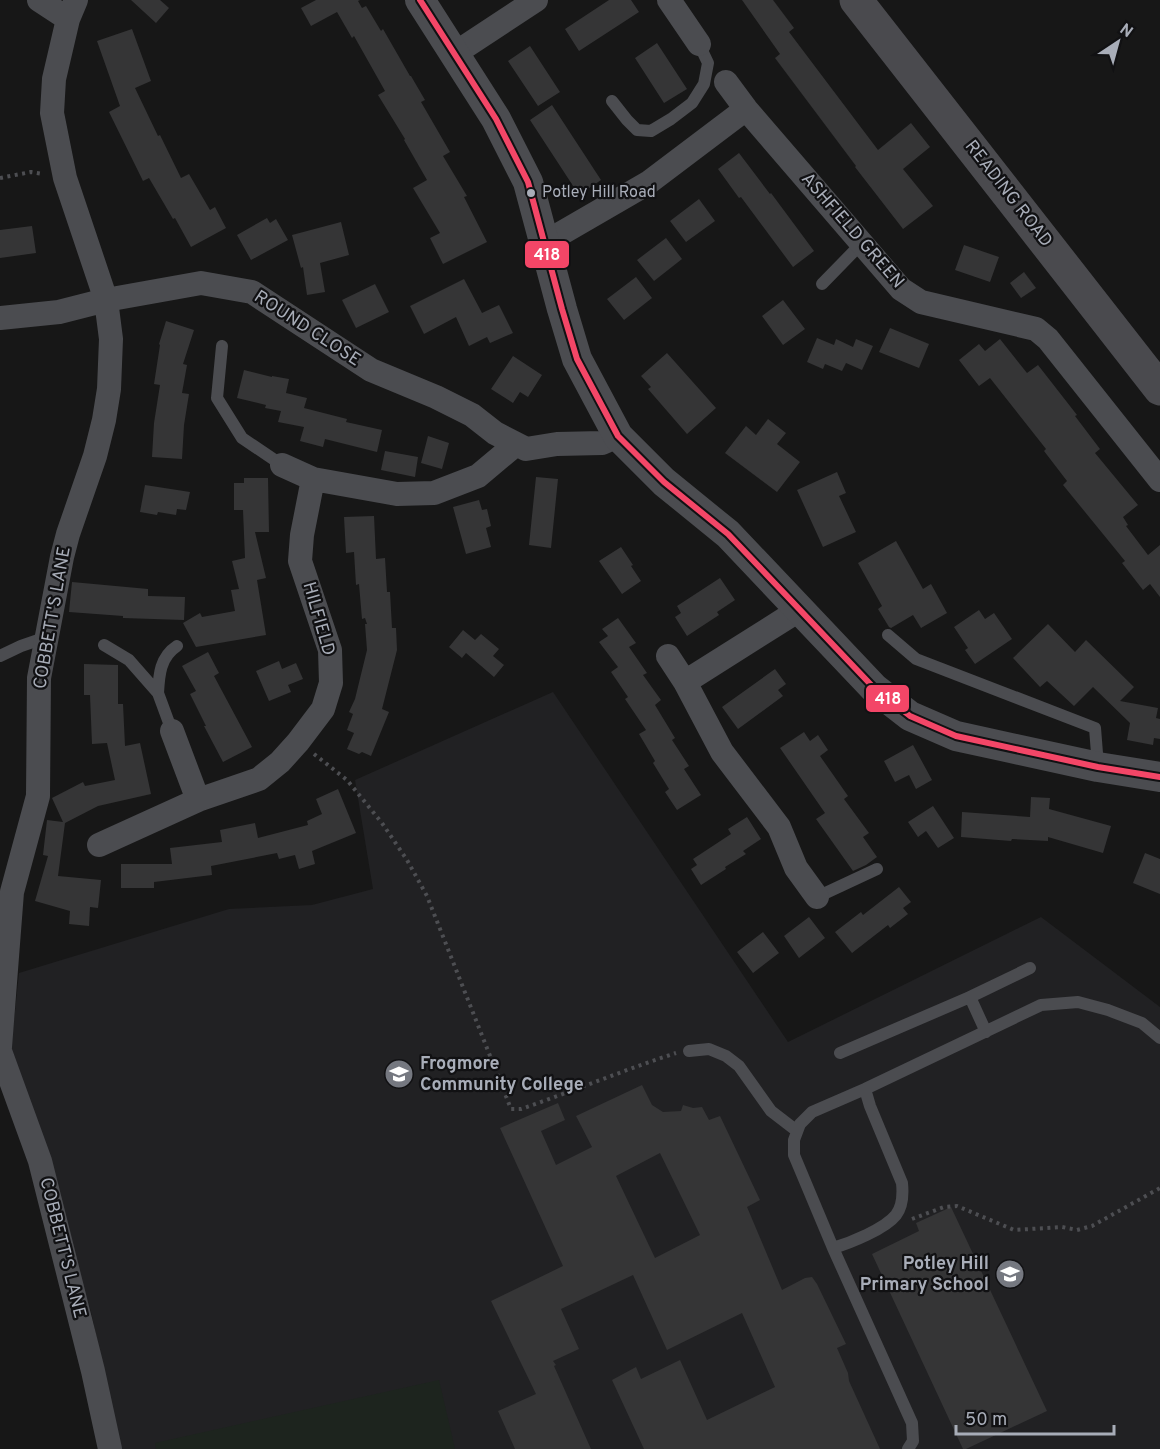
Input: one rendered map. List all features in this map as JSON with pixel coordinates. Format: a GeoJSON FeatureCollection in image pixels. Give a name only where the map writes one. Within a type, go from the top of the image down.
{"type":"FeatureCollection","features":[{"type":"Feature","properties":{"kind":"main road","name":"READING ROAD"},"geometry":{"type":"LineString","coordinates":[[856,0],[1160,389]]}},
{"type":"Feature","properties":{"kind":"street"},"geometry":{"type":"LineString","coordinates":[[39,0],[72,10],[54,79],[52,113],[64,178],[106,300]]}},
{"type":"Feature","properties":{"kind":"street"},"geometry":{"type":"LineString","coordinates":[[420,0],[496,119],[528,182],[577,359],[618,436],[644,464],[728,534],[874,688],[910,716],[956,736],[1098,767],[1160,777]]}},
{"type":"Feature","properties":{"kind":"street"},"geometry":{"type":"LineString","coordinates":[[454,54],[536,0]]}},
{"type":"Feature","properties":{"kind":"street"},"geometry":{"type":"LineString","coordinates":[[669,0],[699,44]]}},
{"type":"Feature","properties":{"kind":"street","name":"ASHFIELD GREEN"},"geometry":{"type":"LineString","coordinates":[[726,82],[746,109],[901,289],[921,302],[1036,329],[1048,339],[1160,480]]}},
{"type":"Feature","properties":{"kind":"street"},"geometry":{"type":"LineString","coordinates":[[543,240],[560,234],[648,183],[746,109]]}},
{"type":"Feature","properties":{"kind":"street","name":"ROUND CLOSE"},"geometry":{"type":"LineString","coordinates":[[0,318],[59,312],[106,300],[201,283],[252,292],[371,370],[472,415],[515,445]]}},
{"type":"Feature","properties":{"kind":"street","name":"COBBETT'S LANE"},"geometry":{"type":"LineString","coordinates":[[106,300],[111,339],[109,389],[104,420],[94,456],[62,557],[39,678],[38,796],[12,892],[0,1049],[40,1161],[110,1449]]}},
{"type":"Feature","properties":{"kind":"street"},"geometry":{"type":"LineString","coordinates":[[282,465],[314,479],[397,494],[434,494],[478,476],[515,445],[526,449],[557,444],[602,443],[618,436]]}},
{"type":"Feature","properties":{"kind":"street","name":"HILFIELD"},"geometry":{"type":"LineString","coordinates":[[99,845],[198,800],[259,779],[280,762],[323,709],[331,683],[330,650],[300,561],[302,535],[314,479]]}},
{"type":"Feature","properties":{"kind":"street"},"geometry":{"type":"LineString","coordinates":[[685,682],[799,610]]}},
{"type":"Feature","properties":{"kind":"street"},"geometry":{"type":"LineString","coordinates":[[668,656],[685,682],[722,752],[779,827],[796,868],[817,897]]}},
{"type":"Feature","properties":{"kind":"street"},"geometry":{"type":"LineString","coordinates":[[172,731],[198,800]]}},
{"type":"Feature","properties":{"kind":"lane"},"geometry":{"type":"LineString","coordinates":[[612,101],[637,129],[651,131],[671,119],[692,103],[704,84],[708,63],[699,44]]}},
{"type":"Feature","properties":{"kind":"lane"},"geometry":{"type":"LineString","coordinates":[[822,284],[862,243]]}},
{"type":"Feature","properties":{"kind":"lane"},"geometry":{"type":"LineString","coordinates":[[222,346],[217,398],[242,438],[282,465]]}},
{"type":"Feature","properties":{"kind":"lane"},"geometry":{"type":"LineString","coordinates":[[888,635],[916,659],[1095,728],[1098,767]]}},
{"type":"Feature","properties":{"kind":"lane"},"geometry":{"type":"LineString","coordinates":[[0,656],[47,637]]}},
{"type":"Feature","properties":{"kind":"lane"},"geometry":{"type":"LineString","coordinates":[[104,645],[129,660],[158,693],[172,731]]}},
{"type":"Feature","properties":{"kind":"lane"},"geometry":{"type":"LineString","coordinates":[[158,693],[160,668],[170,651],[177,646]]}},
{"type":"Feature","properties":{"kind":"lane"},"geometry":{"type":"LineString","coordinates":[[817,897],[877,869]]}},
{"type":"Feature","properties":{"kind":"lane"},"geometry":{"type":"LineString","coordinates":[[840,1053],[970,997],[1030,968]]}},
{"type":"Feature","properties":{"kind":"lane"},"geometry":{"type":"LineString","coordinates":[[970,997],[986,1032]]}},
{"type":"Feature","properties":{"kind":"lane"},"geometry":{"type":"LineString","coordinates":[[908,1449],[913,1442],[912,1423],[794,1155],[794,1140],[800,1124],[812,1112],[1041,1005],[1078,1002],[1108,1010],[1142,1023],[1160,1038]]}},
{"type":"Feature","properties":{"kind":"lane"},"geometry":{"type":"LineString","coordinates":[[688,1051],[709,1049],[726,1056],[739,1066],[771,1111],[797,1131]]}},
{"type":"Feature","properties":{"kind":"lane"},"geometry":{"type":"LineString","coordinates":[[833,1248],[848,1244],[883,1226],[897,1214],[903,1196],[902,1183],[865,1089]]}},
{"type":"Feature","properties":{"kind":"path"},"geometry":{"type":"LineString","coordinates":[[0,178],[31,172],[64,178]]}},
{"type":"Feature","properties":{"kind":"path"},"geometry":{"type":"LineString","coordinates":[[298,742],[347,780],[382,823],[407,860],[427,896],[511,1109],[521,1109],[641,1065],[688,1051]]}},
{"type":"Feature","properties":{"kind":"path"},"geometry":{"type":"LineString","coordinates":[[899,1209],[904,1222],[944,1207],[957,1206],[1014,1230],[1062,1227],[1077,1230],[1092,1226],[1160,1188]]}},
{"type":"Feature","properties":{"kind":"shaded area","name":"Frogmore Community College"},"geometry":{"type":"Polygon","coordinates":[[[553,692],[788,1042],[1041,917],[1160,1007],[1160,1449],[121,1449],[91,1312],[11,1049],[19,973],[229,909],[312,905],[373,889],[355,780],[553,692]]]}},
{"type":"Feature","properties":{"kind":"shaded area"},"geometry":{"type":"Polygon","coordinates":[[[439,1380],[455,1449],[156,1449],[155,1443],[439,1380]]]}},
{"type":"Feature","properties":{"kind":"building"},"geometry":{"type":"Polygon","coordinates":[[[131,0],[160,0],[169,8],[156,23],[131,0]]]}},
{"type":"Feature","properties":{"kind":"building"},"geometry":{"type":"Polygon","coordinates":[[[316,0],[360,0],[358,1],[362,8],[366,6],[381,31],[383,29],[425,100],[421,102],[450,152],[443,156],[467,196],[464,197],[487,242],[443,264],[430,238],[440,233],[413,188],[427,180],[378,95],[385,91],[354,36],[352,38],[337,12],[311,26],[301,8],[316,0]]]}},
{"type":"Feature","properties":{"kind":"building"},"geometry":{"type":"Polygon","coordinates":[[[609,0],[631,0],[639,12],[579,51],[565,29],[609,0]]]}},
{"type":"Feature","properties":{"kind":"building"},"geometry":{"type":"Polygon","coordinates":[[[742,0],[773,0],[794,28],[789,32],[878,150],[911,123],[930,147],[903,169],[933,206],[903,229],[775,58],[780,54],[742,0]]]}},
{"type":"Feature","properties":{"kind":"building"},"geometry":{"type":"Polygon","coordinates":[[[132,29],[151,81],[135,88],[181,178],[189,174],[210,210],[215,207],[226,228],[191,247],[149,178],[143,181],[109,112],[120,106],[97,41],[132,29]]]}},
{"type":"Feature","properties":{"kind":"building"},"geometry":{"type":"Polygon","coordinates":[[[657,43],[687,89],[664,103],[635,58],[657,43]]]}},
{"type":"Feature","properties":{"kind":"building"},"geometry":{"type":"Polygon","coordinates":[[[530,46],[560,92],[538,106],[508,61],[530,46]]]}},
{"type":"Feature","properties":{"kind":"building"},"geometry":{"type":"Polygon","coordinates":[[[552,105],[601,180],[579,195],[530,120],[552,105]]]}},
{"type":"Feature","properties":{"kind":"building"},"geometry":{"type":"Polygon","coordinates":[[[739,153],[814,251],[793,267],[718,169],[739,153]]]}},
{"type":"Feature","properties":{"kind":"building"},"geometry":{"type":"Polygon","coordinates":[[[699,199],[715,221],[686,242],[670,221],[699,199]]]}},
{"type":"Feature","properties":{"kind":"building"},"geometry":{"type":"Polygon","coordinates":[[[267,218],[270,223],[276,219],[288,240],[251,260],[237,235],[267,218]]]}},
{"type":"Feature","properties":{"kind":"building"},"geometry":{"type":"Polygon","coordinates":[[[341,222],[349,255],[320,263],[325,292],[307,295],[303,267],[301,268],[292,235],[341,222]]]}},
{"type":"Feature","properties":{"kind":"building"},"geometry":{"type":"Polygon","coordinates":[[[32,226],[36,253],[0,258],[0,230],[32,226]]]}},
{"type":"Feature","properties":{"kind":"building"},"geometry":{"type":"Polygon","coordinates":[[[666,238],[682,259],[654,281],[637,260],[666,238]]]}},
{"type":"Feature","properties":{"kind":"building"},"geometry":{"type":"Polygon","coordinates":[[[964,245],[999,257],[990,282],[955,270],[964,245]]]}},
{"type":"Feature","properties":{"kind":"building"},"geometry":{"type":"Polygon","coordinates":[[[1024,272],[1036,288],[1021,298],[1010,283],[1024,272]]]}},
{"type":"Feature","properties":{"kind":"building"},"geometry":{"type":"Polygon","coordinates":[[[636,277],[652,298],[624,320],[607,299],[636,277]]]}},
{"type":"Feature","properties":{"kind":"building"},"geometry":{"type":"Polygon","coordinates":[[[464,279],[482,313],[499,305],[513,333],[490,343],[487,337],[469,346],[456,317],[424,334],[410,306],[464,279]]]}},
{"type":"Feature","properties":{"kind":"building"},"geometry":{"type":"Polygon","coordinates":[[[375,284],[389,312],[356,328],[342,300],[375,284]]]}},
{"type":"Feature","properties":{"kind":"building"},"geometry":{"type":"Polygon","coordinates":[[[783,300],[805,329],[783,345],[762,316],[783,300]]]}},
{"type":"Feature","properties":{"kind":"building"},"geometry":{"type":"Polygon","coordinates":[[[166,321],[194,330],[183,364],[187,365],[182,393],[189,394],[182,459],[152,457],[160,385],[154,384],[159,344],[166,321]]]}},
{"type":"Feature","properties":{"kind":"building"},"geometry":{"type":"Polygon","coordinates":[[[890,328],[929,344],[919,368],[879,352],[890,328]]]}},
{"type":"Feature","properties":{"kind":"building"},"geometry":{"type":"Polygon","coordinates":[[[817,338],[834,345],[836,339],[853,347],[856,339],[873,346],[862,370],[846,363],[842,371],[825,364],[823,369],[807,362],[817,338]]]}},
{"type":"Feature","properties":{"kind":"building"},"geometry":{"type":"Polygon","coordinates":[[[1000,339],[1027,373],[1038,365],[1100,449],[1095,453],[1138,505],[1123,517],[1128,525],[1126,526],[1148,555],[1160,545],[1160,597],[1150,584],[1143,590],[1122,563],[1125,561],[1063,485],[1067,481],[1044,451],[1046,449],[990,378],[979,386],[959,360],[979,344],[985,351],[1000,339]]]}},
{"type":"Feature","properties":{"kind":"building"},"geometry":{"type":"Polygon","coordinates":[[[667,353],[716,408],[687,434],[648,389],[651,387],[641,376],[667,353]]]}},
{"type":"Feature","properties":{"kind":"building"},"geometry":{"type":"Polygon","coordinates":[[[513,356],[542,375],[528,397],[520,392],[513,403],[491,389],[513,356]]]}},
{"type":"Feature","properties":{"kind":"building"},"geometry":{"type":"Polygon","coordinates":[[[244,370],[289,379],[286,393],[307,398],[304,408],[347,419],[346,422],[382,430],[377,452],[325,439],[323,447],[300,441],[304,427],[278,422],[281,411],[237,398],[244,370]]]}},
{"type":"Feature","properties":{"kind":"building"},"geometry":{"type":"Polygon","coordinates":[[[768,419],[786,433],[777,444],[800,462],[777,492],[725,453],[746,426],[756,435],[768,419]]]}},
{"type":"Feature","properties":{"kind":"building"},"geometry":{"type":"Polygon","coordinates":[[[428,436],[449,443],[442,469],[421,463],[428,436]]]}},
{"type":"Feature","properties":{"kind":"building"},"geometry":{"type":"Polygon","coordinates":[[[385,451],[418,457],[415,477],[381,470],[385,451]]]}},
{"type":"Feature","properties":{"kind":"building"},"geometry":{"type":"Polygon","coordinates":[[[837,472],[846,493],[839,496],[856,532],[823,547],[797,490],[837,472]]]}},
{"type":"Feature","properties":{"kind":"building"},"geometry":{"type":"Polygon","coordinates":[[[536,477],[558,479],[551,548],[529,545],[536,477]]]}},
{"type":"Feature","properties":{"kind":"building"},"geometry":{"type":"Polygon","coordinates":[[[244,478],[268,478],[269,532],[255,532],[266,578],[257,580],[266,635],[196,647],[183,623],[200,613],[202,617],[235,611],[231,590],[239,589],[232,561],[245,558],[243,510],[234,510],[234,483],[244,483],[244,478]]]}},
{"type":"Feature","properties":{"kind":"building"},"geometry":{"type":"Polygon","coordinates":[[[145,485],[190,492],[186,510],[177,509],[176,515],[140,512],[145,485]]]}},
{"type":"Feature","properties":{"kind":"building"},"geometry":{"type":"Polygon","coordinates":[[[479,500],[482,510],[487,509],[491,526],[486,528],[491,547],[466,554],[453,507],[479,500]]]}},
{"type":"Feature","properties":{"kind":"building"},"geometry":{"type":"Polygon","coordinates":[[[374,516],[376,559],[385,558],[387,592],[390,592],[392,628],[396,628],[397,650],[382,709],[389,712],[371,756],[347,749],[354,733],[347,730],[353,714],[349,712],[355,699],[367,650],[365,624],[367,624],[365,618],[362,619],[359,584],[356,585],[354,552],[346,553],[344,517],[374,516]]]}},
{"type":"Feature","properties":{"kind":"building"},"geometry":{"type":"Polygon","coordinates":[[[896,541],[923,589],[931,584],[947,613],[921,628],[913,615],[889,627],[878,609],[882,606],[858,563],[896,541]]]}},
{"type":"Feature","properties":{"kind":"building"},"geometry":{"type":"Polygon","coordinates":[[[621,547],[641,581],[622,594],[599,561],[621,547]]]}},
{"type":"Feature","properties":{"kind":"building"},"geometry":{"type":"Polygon","coordinates":[[[720,578],[735,600],[717,612],[719,615],[687,636],[675,617],[681,613],[677,606],[720,578]]]}},
{"type":"Feature","properties":{"kind":"building"},"geometry":{"type":"Polygon","coordinates":[[[72,582],[148,589],[148,596],[185,597],[184,620],[123,618],[123,616],[69,612],[72,582]]]}},
{"type":"Feature","properties":{"kind":"building"},"geometry":{"type":"Polygon","coordinates":[[[979,610],[985,619],[994,613],[1012,639],[975,664],[965,650],[968,648],[954,627],[979,610]]]}},
{"type":"Feature","properties":{"kind":"building"},"geometry":{"type":"Polygon","coordinates":[[[618,618],[636,643],[629,647],[647,673],[643,675],[661,700],[655,705],[675,738],[672,740],[689,766],[684,769],[701,795],[677,810],[665,792],[669,789],[639,734],[646,730],[625,699],[628,697],[611,672],[618,667],[599,642],[608,636],[602,629],[618,618]]]}},
{"type":"Feature","properties":{"kind":"building"},"geometry":{"type":"Polygon","coordinates":[[[1048,624],[1075,652],[1086,640],[1134,687],[1120,701],[1158,708],[1156,718],[1160,719],[1160,739],[1154,738],[1153,745],[1127,740],[1130,723],[1093,687],[1074,706],[1047,681],[1040,687],[1013,658],[1048,624]]]}},
{"type":"Feature","properties":{"kind":"building"},"geometry":{"type":"Polygon","coordinates":[[[463,630],[475,640],[481,634],[499,649],[493,656],[504,665],[494,677],[466,653],[462,658],[449,647],[463,630]]]}},
{"type":"Feature","properties":{"kind":"building"},"geometry":{"type":"Polygon","coordinates":[[[208,652],[219,673],[214,676],[252,747],[223,762],[190,694],[196,691],[182,666],[208,652]]]}},
{"type":"Feature","properties":{"kind":"building"},"geometry":{"type":"Polygon","coordinates":[[[279,661],[282,669],[296,663],[303,679],[288,685],[291,692],[269,701],[256,671],[279,661]]]}},
{"type":"Feature","properties":{"kind":"building"},"geometry":{"type":"Polygon","coordinates":[[[84,664],[118,665],[118,704],[123,704],[125,746],[140,743],[151,794],[98,806],[65,823],[58,876],[101,880],[98,908],[90,907],[89,926],[69,924],[70,911],[35,901],[48,856],[43,855],[47,820],[63,822],[52,798],[83,782],[85,786],[115,780],[107,743],[92,744],[90,695],[84,695],[84,664]]]}},
{"type":"Feature","properties":{"kind":"building"},"geometry":{"type":"Polygon","coordinates":[[[775,669],[786,684],[778,690],[783,696],[738,729],[722,707],[775,669]]]}},
{"type":"Feature","properties":{"kind":"building"},"geometry":{"type":"Polygon","coordinates":[[[804,732],[810,741],[818,735],[828,750],[820,756],[848,796],[844,799],[869,833],[863,837],[877,857],[853,871],[816,819],[825,813],[780,748],[804,732]]]}},
{"type":"Feature","properties":{"kind":"building"},"geometry":{"type":"Polygon","coordinates":[[[913,745],[932,780],[916,789],[909,775],[895,782],[884,761],[913,745]]]}},
{"type":"Feature","properties":{"kind":"building"},"geometry":{"type":"Polygon","coordinates":[[[338,789],[356,833],[312,851],[315,864],[299,869],[295,855],[279,859],[277,853],[211,866],[212,875],[154,882],[154,888],[121,888],[121,864],[172,864],[170,848],[222,842],[220,830],[255,823],[258,838],[308,825],[307,821],[322,814],[316,799],[338,789]]]}},
{"type":"Feature","properties":{"kind":"building"},"geometry":{"type":"Polygon","coordinates":[[[1031,797],[1050,798],[1049,809],[1111,826],[1103,853],[1048,837],[1048,841],[1012,839],[1011,841],[961,837],[962,812],[1030,817],[1031,797]]]}},
{"type":"Feature","properties":{"kind":"building"},"geometry":{"type":"Polygon","coordinates":[[[933,806],[954,838],[938,848],[926,831],[918,837],[908,822],[933,806]]]}},
{"type":"Feature","properties":{"kind":"building"},"geometry":{"type":"Polygon","coordinates":[[[747,817],[761,839],[743,851],[746,854],[701,885],[691,869],[697,865],[693,859],[731,834],[728,829],[747,817]]]}},
{"type":"Feature","properties":{"kind":"building"},"geometry":{"type":"Polygon","coordinates":[[[1145,853],[1160,859],[1160,894],[1133,883],[1145,853]]]}},
{"type":"Feature","properties":{"kind":"building"},"geometry":{"type":"Polygon","coordinates":[[[899,887],[911,902],[903,908],[908,914],[890,928],[888,925],[852,953],[835,932],[861,912],[863,915],[899,887]]]}},
{"type":"Feature","properties":{"kind":"building"},"geometry":{"type":"Polygon","coordinates":[[[809,917],[825,938],[799,958],[784,936],[809,917]]]}},
{"type":"Feature","properties":{"kind":"building"},"geometry":{"type":"Polygon","coordinates":[[[763,932],[779,953],[753,973],[737,952],[763,932]]]}},
{"type":"Feature","properties":{"kind":"building","name":"Frogmore Community College"},"geometry":{"type":"Polygon","coordinates":[[[642,1085],[652,1105],[663,1112],[681,1111],[683,1105],[693,1108],[702,1107],[709,1120],[720,1116],[760,1200],[747,1207],[782,1290],[805,1278],[812,1277],[817,1284],[846,1344],[837,1348],[849,1381],[880,1449],[644,1449],[612,1380],[636,1367],[641,1379],[680,1360],[707,1420],[775,1387],[742,1313],[667,1350],[633,1275],[561,1309],[579,1349],[553,1361],[556,1365],[554,1366],[591,1449],[515,1449],[498,1411],[536,1394],[491,1301],[563,1266],[500,1128],[558,1103],[565,1120],[541,1131],[556,1165],[592,1147],[576,1116],[642,1085]],[[660,1153],[616,1176],[655,1258],[700,1235],[660,1153]]]}},
{"type":"Feature","properties":{"kind":"building"},"geometry":{"type":"Polygon","coordinates":[[[951,1207],[1047,1411],[966,1449],[963,1449],[872,1254],[919,1231],[916,1223],[951,1207]]]}},
{"type":"Feature","properties":{"kind":"transit line","name":"418"},"geometry":{"type":"LineString","coordinates":[[420,0],[496,119],[528,182],[577,359],[618,436],[664,482],[728,534],[874,688],[910,716],[956,736],[1098,767],[1160,777]]}},
{"type":"Feature","properties":{"kind":"place","name":"Potley Hill Road"},"geometry":{"type":"Point","coordinates":[531,193]}},
{"type":"Feature","properties":{"kind":"place","name":"Frogmore Community College"},"geometry":{"type":"Point","coordinates":[399,1074]}},
{"type":"Feature","properties":{"kind":"place","name":"Potley Hill Primary School"},"geometry":{"type":"Point","coordinates":[1010,1274]}}]}
